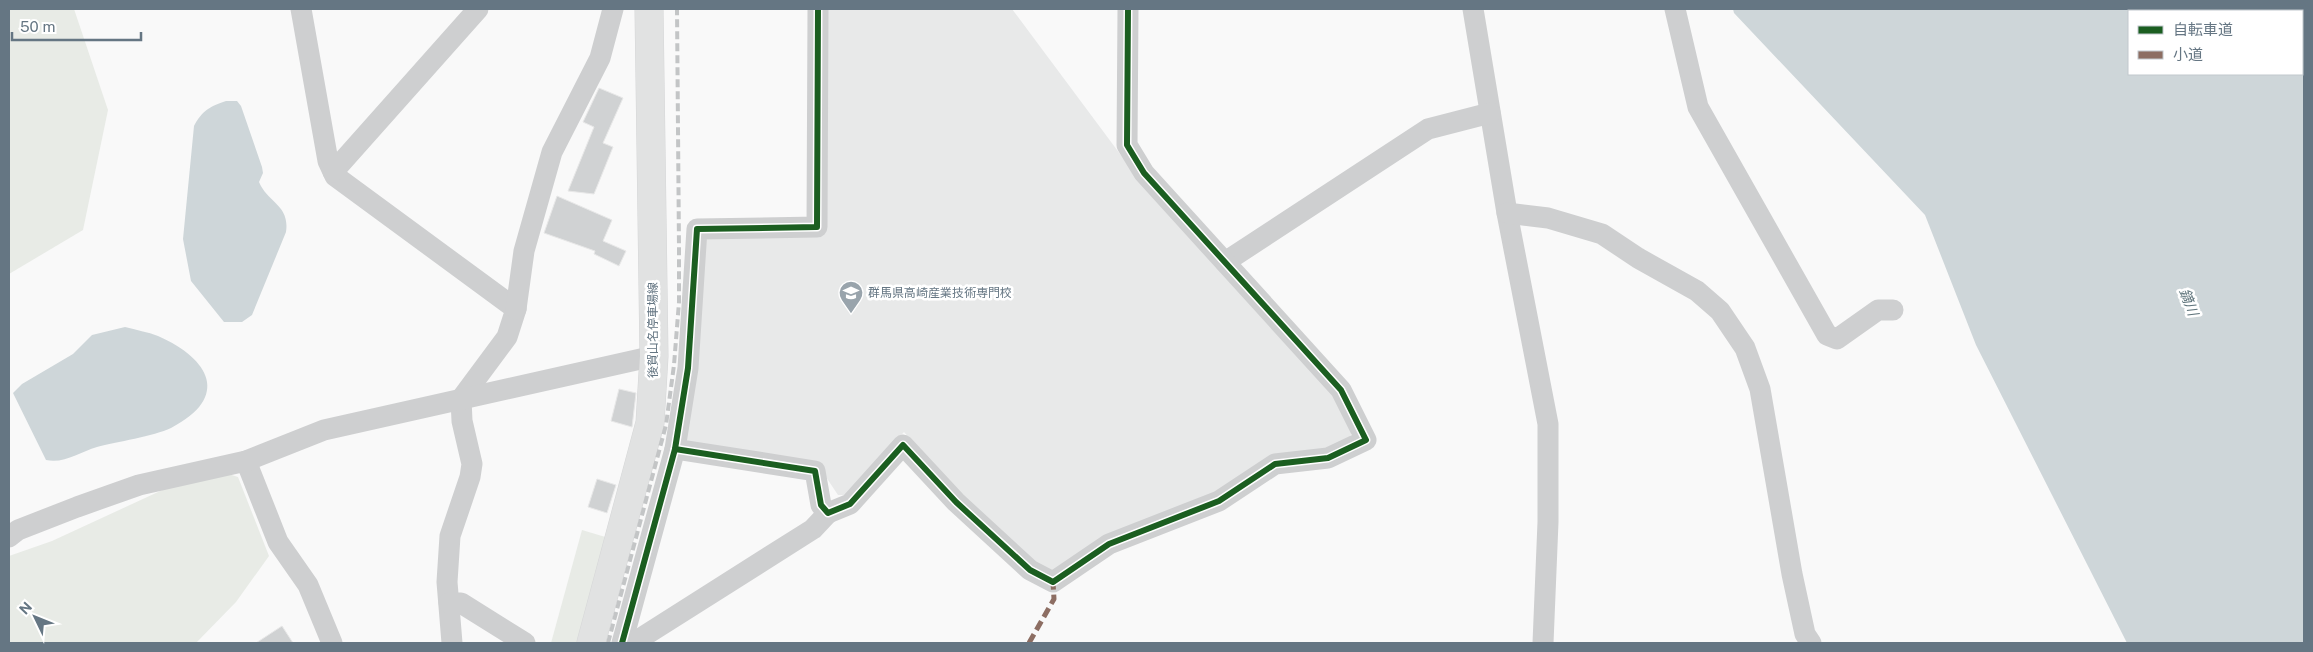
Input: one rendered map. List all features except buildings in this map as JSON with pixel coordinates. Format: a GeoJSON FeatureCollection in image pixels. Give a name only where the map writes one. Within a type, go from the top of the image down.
{"type":"FeatureCollection","features":[{"type":"Feature","properties":{"kind":"main road","name":"後賀山名停車場線"},"geometry":{"type":"LineString","coordinates":[[591,643],[650,423],[654,356],[650,9]]}},
{"type":"Feature","properties":{"kind":"street"},"geometry":{"type":"LineString","coordinates":[[301,9],[328,161],[335,176],[516,309]]}},
{"type":"Feature","properties":{"kind":"street"},"geometry":{"type":"LineString","coordinates":[[333,172],[478,9]]}},
{"type":"Feature","properties":{"kind":"street"},"geometry":{"type":"LineString","coordinates":[[452,643],[447,582],[450,536],[470,477],[472,464],[462,421],[461,399],[507,336],[516,309],[524,251],[552,152],[600,58],[613,9]]}},
{"type":"Feature","properties":{"kind":"street"},"geometry":{"type":"LineString","coordinates":[[622,643],[675,448],[688,368],[697,229],[817,227],[818,9]]}},
{"type":"Feature","properties":{"kind":"street"},"geometry":{"type":"LineString","coordinates":[[633,643],[813,529],[828,513],[850,504],[903,445],[956,502],[1030,570],[1053,582],[1109,544],[1219,501],[1275,464],[1328,458],[1366,440],[1341,390],[1144,173],[1126,145],[1128,9]]}},
{"type":"Feature","properties":{"kind":"street"},"geometry":{"type":"LineString","coordinates":[[1473,9],[1507,213],[1548,424],[1548,522],[1543,643]]}},
{"type":"Feature","properties":{"kind":"street"},"geometry":{"type":"LineString","coordinates":[[1675,9],[1698,107],[1827,335],[1836,339],[1878,310],[1893,310]]}},
{"type":"Feature","properties":{"kind":"street"},"geometry":{"type":"LineString","coordinates":[[1225,262],[1428,130],[1490,113]]}},
{"type":"Feature","properties":{"kind":"street"},"geometry":{"type":"LineString","coordinates":[[1507,213],[1548,218],[1602,234],[1638,258],[1697,291],[1720,311],[1745,348],[1760,389],[1792,574],[1805,634],[1811,643]]}},
{"type":"Feature","properties":{"kind":"street"},"geometry":{"type":"LineString","coordinates":[[9,536],[18,530],[76,507],[139,485],[246,461],[324,430],[654,356]]}},
{"type":"Feature","properties":{"kind":"street"},"geometry":{"type":"LineString","coordinates":[[675,448],[815,471],[821,505],[828,513]]}},
{"type":"Feature","properties":{"kind":"street"},"geometry":{"type":"LineString","coordinates":[[246,461],[278,542],[308,585],[332,643]]}},
{"type":"Feature","properties":{"kind":"street"},"geometry":{"type":"LineString","coordinates":[[449,603],[461,603],[525,643]]}},
{"type":"Feature","properties":{"kind":"shaded area"},"geometry":{"type":"Polygon","coordinates":[[[9,9],[74,9],[108,110],[83,230],[9,274],[9,9]]]}},
{"type":"Feature","properties":{"kind":"shaded area"},"geometry":{"type":"Polygon","coordinates":[[[824,9],[1012,9],[1123,158],[1333,391],[1352,432],[1348,441],[1236,483],[1056,571],[1046,571],[958,493],[904,432],[845,495],[838,495],[820,468],[688,443],[684,438],[702,239],[821,233],[824,9]]]}},
{"type":"Feature","properties":{"kind":"shaded area"},"geometry":{"type":"Polygon","coordinates":[[[210,468],[238,477],[269,556],[236,602],[196,643],[9,643],[9,556],[52,541],[210,468]]]}},
{"type":"Feature","properties":{"kind":"shaded area"},"geometry":{"type":"Polygon","coordinates":[[[582,530],[612,539],[584,643],[551,643],[582,530]]]}},
{"type":"Feature","properties":{"kind":"water","name":"鏑川"},"geometry":{"type":"Polygon","coordinates":[[[1733,9],[2304,9],[2304,643],[2127,643],[1976,345],[1925,215],[1734,13],[1733,9]]]}},
{"type":"Feature","properties":{"kind":"water"},"geometry":{"type":"Polygon","coordinates":[[[226,101],[237,101],[241,106],[262,167],[263,173],[259,182],[282,210],[286,223],[286,232],[252,315],[242,322],[224,322],[191,281],[183,239],[194,126],[200,116],[207,110],[226,101]]]}},
{"type":"Feature","properties":{"kind":"water"},"geometry":{"type":"Polygon","coordinates":[[[125,327],[158,336],[176,345],[201,367],[207,379],[207,391],[202,404],[190,416],[164,431],[97,447],[66,459],[46,460],[13,393],[22,384],[73,354],[92,335],[125,327]]]}},
{"type":"Feature","properties":{"kind":"railway"},"geometry":{"type":"LineString","coordinates":[[608,643],[666,425],[674,365],[679,302],[677,9]]}},
{"type":"Feature","properties":{"kind":"marked path"},"geometry":{"type":"LineString","coordinates":[[1029,643],[1054,599],[1053,582]]}},
{"type":"Feature","properties":{"kind":"cycle path"},"geometry":{"type":"LineString","coordinates":[[622,643],[675,449],[688,368],[697,229],[817,227],[818,9]]}},
{"type":"Feature","properties":{"kind":"cycle path"},"geometry":{"type":"LineString","coordinates":[[675,449],[815,471],[821,505],[828,513],[850,504],[903,445],[956,502],[1030,570],[1053,582],[1109,544],[1219,501],[1275,464],[1328,458],[1366,440],[1341,390],[1144,173],[1127,145],[1128,9]]}},
{"type":"Feature","properties":{"kind":"place","name":"群馬県高崎産業技術専門校"},"geometry":{"type":"Point","coordinates":[851,314]}}]}
